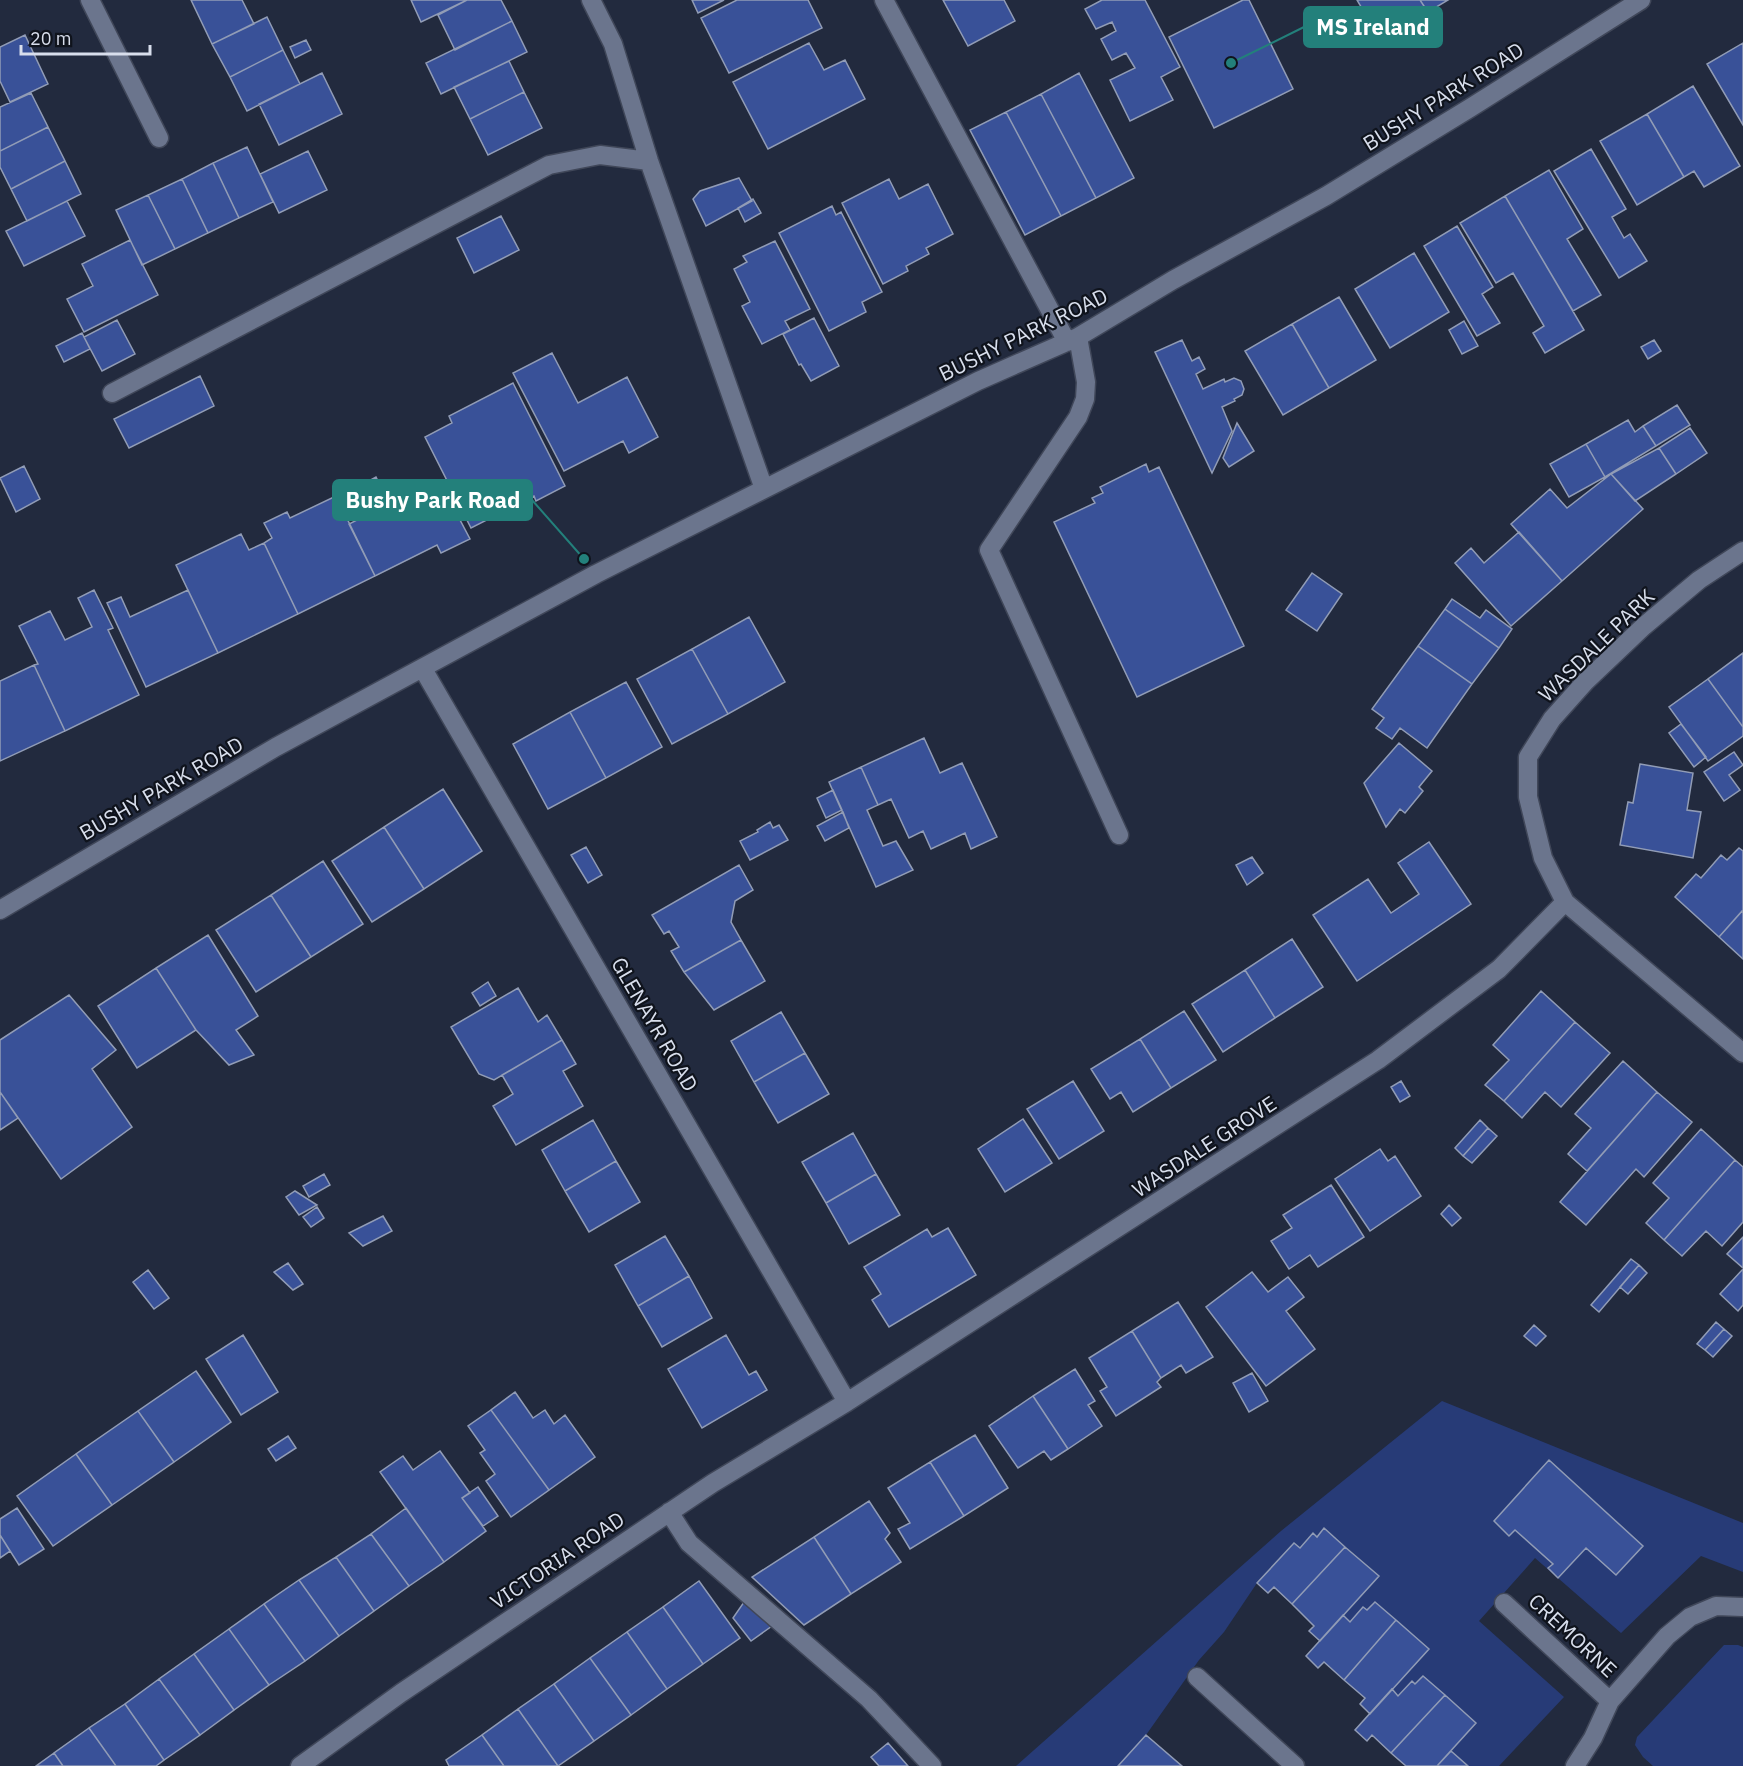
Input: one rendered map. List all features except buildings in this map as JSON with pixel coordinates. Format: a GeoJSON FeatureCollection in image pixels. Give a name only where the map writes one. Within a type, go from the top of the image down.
{"type":"FeatureCollection","features":[{"type":"Feature","properties":{"kind":"street"},"geometry":{"type":"LineString","coordinates":[[90,0],[159,138]]}},
{"type":"Feature","properties":{"kind":"street"},"geometry":{"type":"LineString","coordinates":[[591,0],[613,44],[649,161],[764,489]]}},
{"type":"Feature","properties":{"kind":"street"},"geometry":{"type":"LineString","coordinates":[[884,0],[1073,340],[1086,382],[1085,399],[1078,417],[989,550],[1119,835]]}},
{"type":"Feature","properties":{"kind":"street","name":"BUSHY PARK ROAD"},"geometry":{"type":"LineString","coordinates":[[0,910],[276,747],[596,574],[978,381],[1073,340],[1173,280],[1326,196],[1470,108],[1617,6],[1641,0]]}},
{"type":"Feature","properties":{"kind":"street"},"geometry":{"type":"LineString","coordinates":[[112,393],[549,165],[600,155],[649,161]]}},
{"type":"Feature","properties":{"kind":"street","name":"WASDALE PARK"},"geometry":{"type":"LineString","coordinates":[[1565,902],[1543,858],[1528,797],[1528,757],[1552,719],[1585,682],[1644,626],[1699,580],[1743,551]]}},
{"type":"Feature","properties":{"kind":"street","name":"GLENAYR ROAD"},"geometry":{"type":"LineString","coordinates":[[423,669],[847,1402]]}},
{"type":"Feature","properties":{"kind":"street"},"geometry":{"type":"LineString","coordinates":[[1565,902],[1743,1053]]}},
{"type":"Feature","properties":{"kind":"street","name":"WASDALE GROVE"},"geometry":{"type":"LineString","coordinates":[[847,1402],[1378,1060],[1499,969],[1565,902]]}},
{"type":"Feature","properties":{"kind":"street","name":"VICTORIA ROAD"},"geometry":{"type":"LineString","coordinates":[[300,1766],[401,1693],[669,1512],[847,1402]]}},
{"type":"Feature","properties":{"kind":"street"},"geometry":{"type":"LineString","coordinates":[[669,1512],[689,1544],[869,1698],[932,1766]]}},
{"type":"Feature","properties":{"kind":"street","name":"CREMORNE"},"geometry":{"type":"LineString","coordinates":[[1504,1603],[1610,1701]]}},
{"type":"Feature","properties":{"kind":"street","name":"CREMORNE"},"geometry":{"type":"LineString","coordinates":[[1575,1766],[1593,1738],[1610,1701],[1667,1636],[1690,1617],[1716,1606],[1743,1607]]}},
{"type":"Feature","properties":{"kind":"street"},"geometry":{"type":"LineString","coordinates":[[1197,1677],[1294,1766]]}},
{"type":"Feature","properties":{"kind":"shaded area"},"geometry":{"type":"Polygon","coordinates":[[[1442,1401],[1743,1523],[1743,1572],[1701,1556],[1621,1633],[1535,1558],[1479,1621],[1564,1697],[1499,1766],[1468,1766],[1451,1751],[1476,1723],[1423,1676],[1415,1684],[1412,1681],[1398,1696],[1392,1689],[1429,1649],[1375,1602],[1350,1622],[1343,1615],[1379,1576],[1324,1528],[1317,1537],[1313,1533],[1300,1548],[1294,1543],[1257,1583],[1224,1632],[1199,1660],[1146,1735],[1118,1766],[1016,1766],[1281,1531],[1442,1401]]]}},
{"type":"Feature","properties":{"kind":"shaded area"},"geometry":{"type":"Polygon","coordinates":[[[1724,1645],[1743,1647],[1743,1766],[1653,1766],[1635,1745],[1637,1737],[1724,1645]]]}},
{"type":"Feature","properties":{"kind":"place","name":"MS Ireland"},"geometry":{"type":"Point","coordinates":[1231,63]}},
{"type":"Feature","properties":{"kind":"place","name":"Bushy Park Road"},"geometry":{"type":"Point","coordinates":[584,559]}}]}
